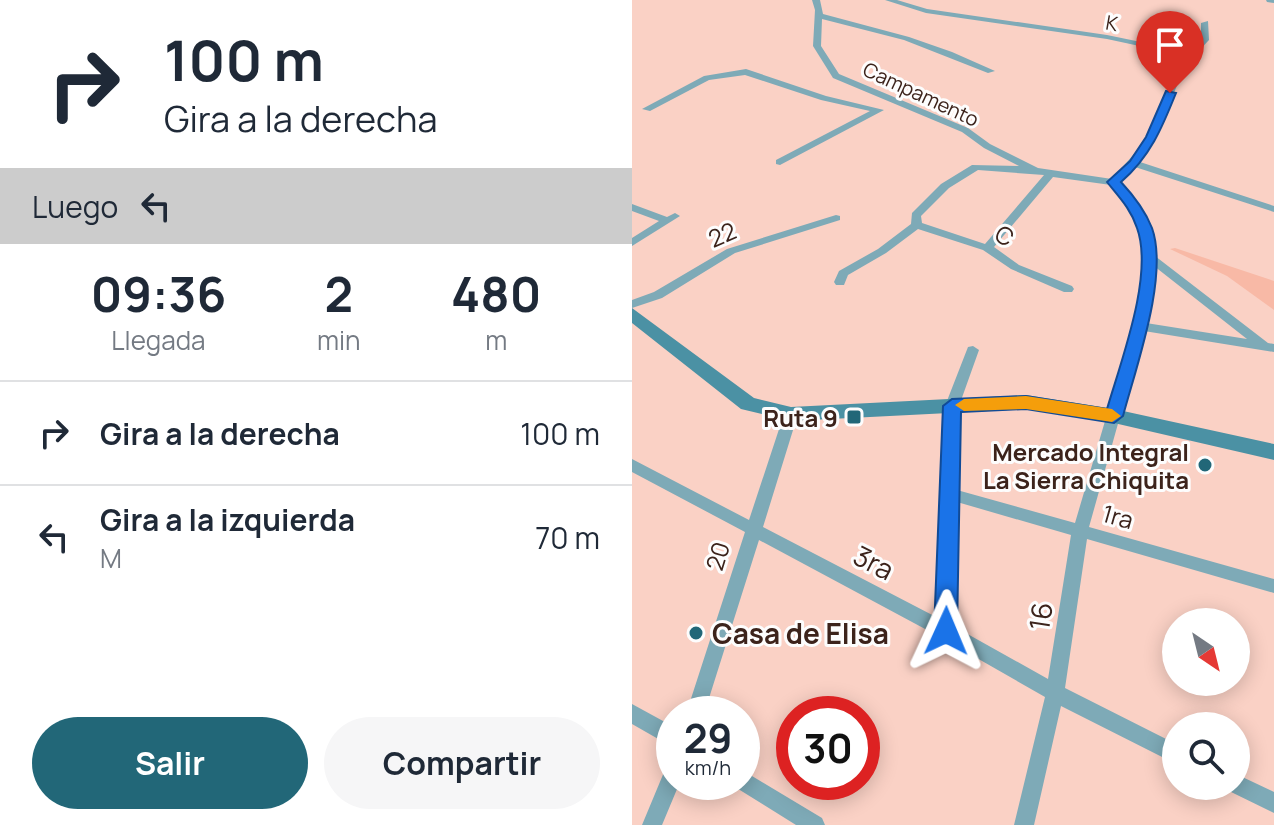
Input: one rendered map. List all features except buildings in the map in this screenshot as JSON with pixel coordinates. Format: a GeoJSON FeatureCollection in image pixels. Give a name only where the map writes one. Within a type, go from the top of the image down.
{"type":"FeatureCollection","features":[{"type":"Feature","properties":{"kind":"street","name":"Campamento"},"geometry":{"type":"LineString","coordinates":[[816,0],[819,16],[817,46],[836,76],[965,130],[987,146],[1035,171],[1114,182]]}},
{"type":"Feature","properties":{"kind":"street","name":"K"},"geometry":{"type":"LineString","coordinates":[[889,0],[926,11],[1107,37],[1188,54]]}},
{"type":"Feature","properties":{"kind":"street"},"geometry":{"type":"LineString","coordinates":[[819,16],[878,27],[947,51],[991,71]]}},
{"type":"Feature","properties":{"kind":"street"},"geometry":{"type":"LineString","coordinates":[[1205,23],[1205,40],[1188,54],[1152,137],[1135,164],[1114,182],[1145,229],[1150,257],[1269,347]]}},
{"type":"Feature","properties":{"kind":"street"},"geometry":{"type":"LineString","coordinates":[[647,109],[707,78],[746,72],[824,98],[879,110]]}},
{"type":"Feature","properties":{"kind":"street"},"geometry":{"type":"LineString","coordinates":[[780,162],[899,100]]}},
{"type":"Feature","properties":{"kind":"street"},"geometry":{"type":"LineString","coordinates":[[1135,164],[1274,209]]}},
{"type":"Feature","properties":{"kind":"street"},"geometry":{"type":"LineString","coordinates":[[840,282],[843,273],[882,251],[917,225],[916,215],[945,186],[976,167],[1035,171]]}},
{"type":"Feature","properties":{"kind":"street"},"geometry":{"type":"LineString","coordinates":[[987,248],[1050,174]]}},
{"type":"Feature","properties":{"kind":"street"},"geometry":{"type":"LineString","coordinates":[[632,207],[671,218],[632,243]]}},
{"type":"Feature","properties":{"kind":"street","name":"22"},"geometry":{"type":"LineString","coordinates":[[634,317],[658,295],[731,251],[836,218]]}},
{"type":"Feature","properties":{"kind":"street","name":"C"},"geometry":{"type":"LineString","coordinates":[[917,225],[987,248],[1015,267],[1068,289]]}},
{"type":"Feature","properties":{"kind":"street","name":"16"},"geometry":{"type":"LineString","coordinates":[[1024,825],[1055,693],[1080,531],[1139,326],[1150,257]]}},
{"type":"Feature","properties":{"kind":"street"},"geometry":{"type":"LineString","coordinates":[[634,317],[748,404],[791,414],[1026,402],[1114,416],[1274,452]]}},
{"type":"Feature","properties":{"kind":"street"},"geometry":{"type":"LineString","coordinates":[[1139,326],[1269,347]]}},
{"type":"Feature","properties":{"kind":"street"},"geometry":{"type":"LineString","coordinates":[[946,631],[952,406],[973,350]]}},
{"type":"Feature","properties":{"kind":"street","name":"20"},"geometry":{"type":"LineString","coordinates":[[701,696],[791,414]]}},
{"type":"Feature","properties":{"kind":"street","name":"3ra"},"geometry":{"type":"LineString","coordinates":[[632,465],[946,631],[1055,693],[1162,747]]}},
{"type":"Feature","properties":{"kind":"street","name":"1ra"},"geometry":{"type":"LineString","coordinates":[[948,493],[1274,586]]}},
{"type":"Feature","properties":{"kind":"street"},"geometry":{"type":"LineString","coordinates":[[632,713],[656,727]]}},
{"type":"Feature","properties":{"kind":"street"},"geometry":{"type":"LineString","coordinates":[[760,791],[815,825]]}},
{"type":"Feature","properties":{"kind":"street"},"geometry":{"type":"LineString","coordinates":[[1250,791],[1274,803]]}},
{"type":"Feature","properties":{"kind":"street"},"geometry":{"type":"LineString","coordinates":[[652,825],[662,800]]}},
{"type":"Feature","properties":{"kind":"shaded area"},"geometry":{"type":"Polygon","coordinates":[[[1175,248],[1274,281],[1274,310],[1227,276],[1170,249],[1175,248]]]}},
{"type":"Feature","properties":{"kind":"slow traffic"},"geometry":{"type":"LineString","coordinates":[[964,405],[1026,402],[1112,416]]}},
{"type":"Feature","properties":{"kind":"place","name":"Ruta 9"},"geometry":{"type":"Point","coordinates":[854,417]}},
{"type":"Feature","properties":{"kind":"place","name":"Mercado Integral La Sierra Chiquita"},"geometry":{"type":"Point","coordinates":[1205,465]}},
{"type":"Feature","properties":{"kind":"place","name":"Casa de Elisa"},"geometry":{"type":"Point","coordinates":[696,633]}},
{"type":"Feature","properties":{"kind":"route"},"geometry":{"type":"LineString","coordinates":[[946,631],[952,406],[1026,402],[1114,416],[1139,326],[1150,257],[1145,229],[1133,203],[1114,182],[1135,164],[1152,137],[1170,93]]}}]}
